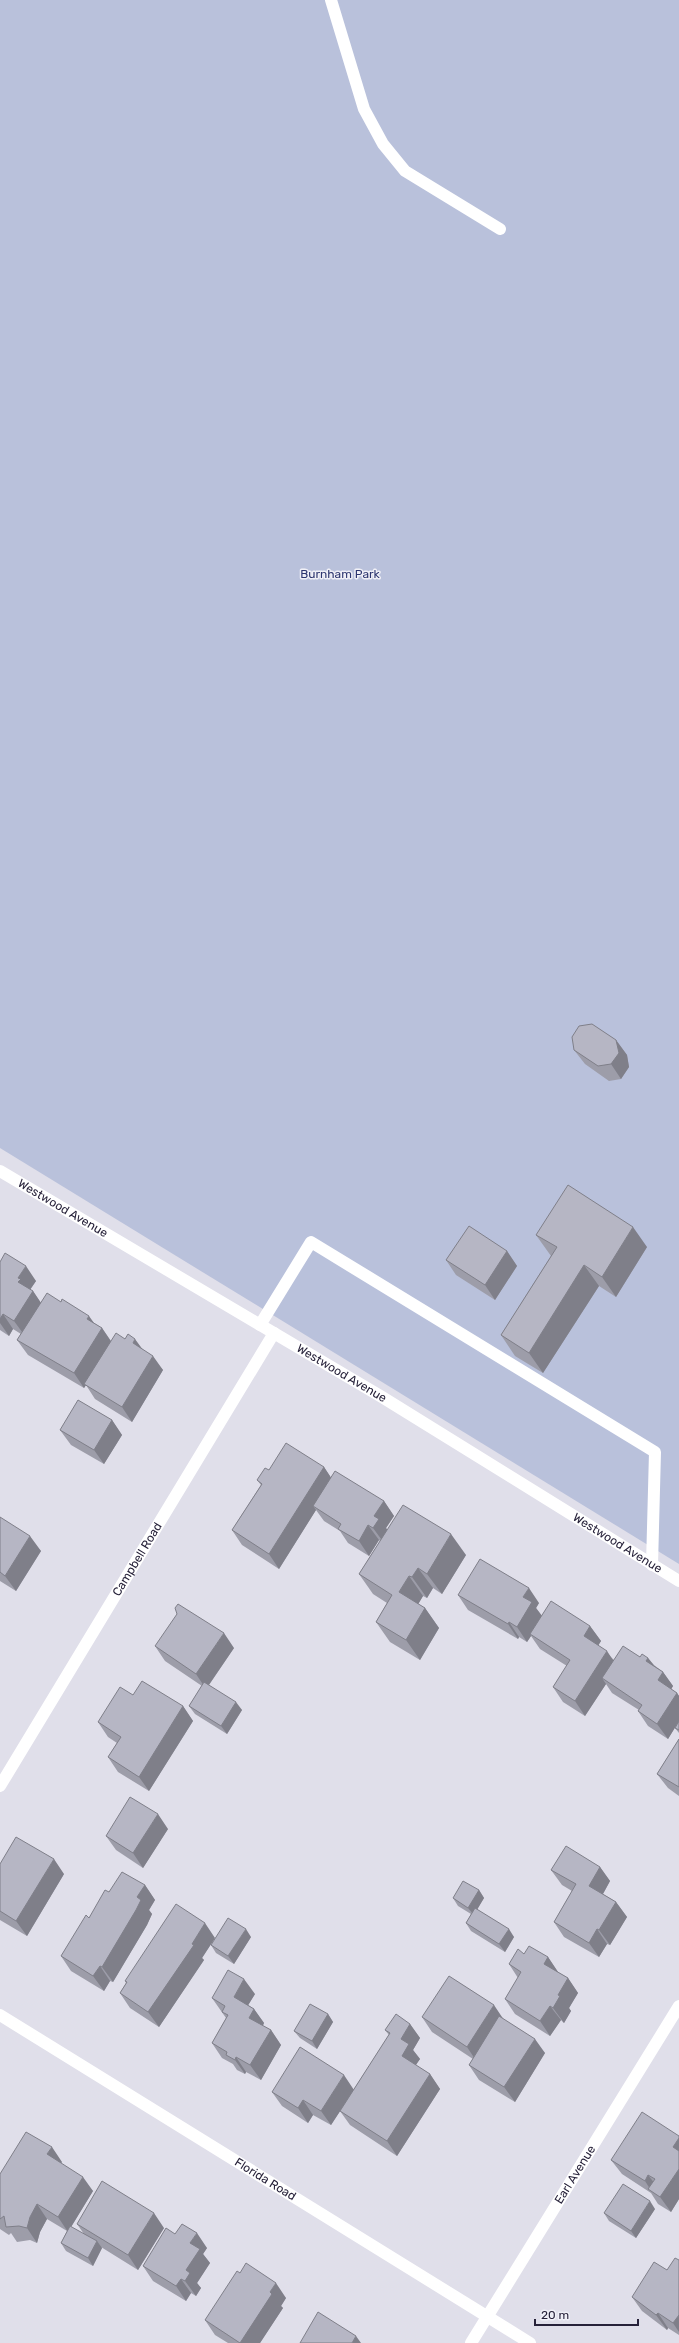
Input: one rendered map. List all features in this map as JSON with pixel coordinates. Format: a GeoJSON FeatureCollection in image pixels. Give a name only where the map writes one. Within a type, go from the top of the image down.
{"type":"FeatureCollection","features":[{"type":"Feature","properties":{"kind":"street"},"geometry":{"type":"LineString","coordinates":[[331,0],[364,109],[383,144],[405,171],[500,229]]}},
{"type":"Feature","properties":{"kind":"street","name":"Westwood Avenue"},"geometry":{"type":"LineString","coordinates":[[0,1171],[382,1397],[679,1581]]}},
{"type":"Feature","properties":{"kind":"street"},"geometry":{"type":"LineString","coordinates":[[260,1325],[311,1242],[655,1452],[652,1565]]}},
{"type":"Feature","properties":{"kind":"street","name":"Campbell Road"},"geometry":{"type":"LineString","coordinates":[[0,1786],[274,1333]]}},
{"type":"Feature","properties":{"kind":"street","name":"Earl Avenue"},"geometry":{"type":"LineString","coordinates":[[472,2343],[679,2006]]}},
{"type":"Feature","properties":{"kind":"street","name":"Florida Road"},"geometry":{"type":"LineString","coordinates":[[0,2015],[530,2343]]}},
{"type":"Feature","properties":{"kind":"green space","name":"Burnham Park"},"geometry":{"type":"Polygon","coordinates":[[[0,0],[679,0],[679,1564],[0,1148],[0,0]]]}},
{"type":"Feature","properties":{"kind":"building"},"geometry":{"type":"Polygon","coordinates":[[[592,1024],[616,1040],[619,1053],[611,1064],[598,1066],[574,1050],[572,1037],[579,1026],[592,1024]]]}},
{"type":"Feature","properties":{"kind":"building"},"geometry":{"type":"Polygon","coordinates":[[[568,1185],[633,1227],[602,1277],[584,1265],[529,1353],[501,1335],[557,1247],[536,1235],[568,1185]]]}},
{"type":"Feature","properties":{"kind":"building"},"geometry":{"type":"Polygon","coordinates":[[[469,1226],[507,1251],[485,1285],[446,1260],[469,1226]]]}},
{"type":"Feature","properties":{"kind":"building"},"geometry":{"type":"Polygon","coordinates":[[[5,1253],[26,1266],[18,1278],[21,1279],[18,1282],[33,1291],[14,1321],[3,1314],[0,1319],[0,1262],[5,1253]]]}},
{"type":"Feature","properties":{"kind":"building"},"geometry":{"type":"Polygon","coordinates":[[[47,1293],[61,1302],[62,1299],[89,1316],[87,1319],[102,1328],[74,1373],[17,1340],[47,1293]]]}},
{"type":"Feature","properties":{"kind":"building"},"geometry":{"type":"Polygon","coordinates":[[[116,1333],[125,1339],[128,1334],[135,1339],[133,1343],[153,1356],[122,1407],[84,1384],[116,1333]]]}},
{"type":"Feature","properties":{"kind":"building"},"geometry":{"type":"Polygon","coordinates":[[[78,1400],[112,1420],[94,1450],[60,1430],[78,1400]]]}},
{"type":"Feature","properties":{"kind":"building"},"geometry":{"type":"Polygon","coordinates":[[[286,1443],[324,1467],[269,1554],[232,1530],[262,1484],[257,1480],[265,1468],[269,1470],[286,1443]]]}},
{"type":"Feature","properties":{"kind":"building"},"geometry":{"type":"Polygon","coordinates":[[[335,1471],[384,1501],[374,1516],[379,1519],[373,1528],[368,1525],[359,1541],[338,1529],[341,1524],[313,1506],[335,1471]]]}},
{"type":"Feature","properties":{"kind":"building"},"geometry":{"type":"Polygon","coordinates":[[[403,1505],[451,1534],[427,1574],[418,1568],[412,1577],[409,1576],[399,1592],[425,1608],[406,1640],[376,1622],[392,1595],[359,1574],[403,1505]]]}},
{"type":"Feature","properties":{"kind":"building"},"geometry":{"type":"Polygon","coordinates":[[[0,1517],[30,1536],[5,1576],[0,1572],[0,1517]]]}},
{"type":"Feature","properties":{"kind":"building"},"geometry":{"type":"Polygon","coordinates":[[[480,1559],[529,1588],[523,1597],[532,1602],[517,1627],[509,1622],[508,1624],[458,1595],[480,1559]]]}},
{"type":"Feature","properties":{"kind":"building"},"geometry":{"type":"Polygon","coordinates":[[[551,1601],[590,1626],[584,1636],[607,1651],[575,1701],[553,1687],[570,1660],[530,1634],[551,1601]]]}},
{"type":"Feature","properties":{"kind":"building"},"geometry":{"type":"Polygon","coordinates":[[[178,1604],[224,1633],[196,1674],[155,1646],[177,1614],[175,1608],[178,1604]]]}},
{"type":"Feature","properties":{"kind":"building"},"geometry":{"type":"Polygon","coordinates":[[[623,1646],[640,1657],[642,1654],[648,1658],[646,1661],[663,1672],[658,1680],[677,1693],[657,1724],[638,1711],[642,1705],[602,1678],[623,1646]]]}},
{"type":"Feature","properties":{"kind":"building"},"geometry":{"type":"Polygon","coordinates":[[[142,1681],[183,1706],[139,1777],[108,1757],[121,1737],[98,1722],[120,1687],[133,1695],[142,1681]]]}},
{"type":"Feature","properties":{"kind":"building"},"geometry":{"type":"Polygon","coordinates":[[[204,1682],[236,1702],[221,1726],[189,1706],[204,1682]]]}},
{"type":"Feature","properties":{"kind":"building"},"geometry":{"type":"Polygon","coordinates":[[[679,1721],[679,1730],[675,1728],[679,1721]]]}},
{"type":"Feature","properties":{"kind":"building"},"geometry":{"type":"Polygon","coordinates":[[[679,1739],[679,1787],[657,1774],[679,1739]]]}},
{"type":"Feature","properties":{"kind":"building"},"geometry":{"type":"Polygon","coordinates":[[[130,1797],[158,1814],[133,1853],[106,1836],[130,1797]]]}},
{"type":"Feature","properties":{"kind":"building"},"geometry":{"type":"Polygon","coordinates":[[[16,1837],[54,1859],[16,1921],[0,1911],[0,1864],[16,1837]]]}},
{"type":"Feature","properties":{"kind":"building"},"geometry":{"type":"Polygon","coordinates":[[[566,1846],[600,1867],[589,1886],[616,1902],[599,1930],[597,1929],[589,1943],[554,1922],[576,1884],[551,1870],[566,1846]]]}},
{"type":"Feature","properties":{"kind":"building"},"geometry":{"type":"Polygon","coordinates":[[[122,1872],[145,1885],[137,1897],[141,1900],[102,1967],[100,1966],[93,1976],[61,1956],[86,1915],[89,1918],[105,1890],[109,1892],[122,1872]]]}},
{"type":"Feature","properties":{"kind":"building"},"geometry":{"type":"Polygon","coordinates":[[[463,1881],[479,1890],[468,1908],[453,1898],[463,1881]]]}},
{"type":"Feature","properties":{"kind":"building"},"geometry":{"type":"Polygon","coordinates":[[[176,1904],[205,1923],[192,1944],[194,1945],[148,2012],[120,1993],[127,1982],[125,1981],[176,1904]]]}},
{"type":"Feature","properties":{"kind":"building"},"geometry":{"type":"Polygon","coordinates":[[[475,1908],[509,1929],[499,1944],[466,1923],[475,1908]]]}},
{"type":"Feature","properties":{"kind":"building"},"geometry":{"type":"Polygon","coordinates":[[[228,1918],[246,1929],[228,1956],[211,1945],[228,1918]]]}},
{"type":"Feature","properties":{"kind":"building"},"geometry":{"type":"Polygon","coordinates":[[[529,1946],[548,1957],[544,1964],[568,1978],[558,1995],[560,1996],[553,2008],[550,2006],[540,2021],[505,1999],[521,1972],[509,1964],[518,1949],[524,1954],[529,1946]]]}},
{"type":"Feature","properties":{"kind":"building"},"geometry":{"type":"Polygon","coordinates":[[[228,1970],[244,1979],[234,1997],[254,2009],[249,2018],[271,2030],[250,2065],[236,2057],[235,2060],[226,2055],[227,2052],[212,2043],[228,2015],[222,2012],[225,2006],[212,1998],[228,1970]]]}},
{"type":"Feature","properties":{"kind":"building"},"geometry":{"type":"Polygon","coordinates":[[[449,1976],[494,2005],[467,2047],[422,2017],[449,1976]]]}},
{"type":"Feature","properties":{"kind":"building"},"geometry":{"type":"Polygon","coordinates":[[[310,2004],[328,2014],[312,2041],[294,2031],[310,2004]]]}},
{"type":"Feature","properties":{"kind":"building"},"geometry":{"type":"Polygon","coordinates":[[[396,2014],[410,2024],[401,2039],[409,2044],[402,2056],[430,2074],[387,2141],[340,2111],[390,2033],[385,2030],[396,2014]]]}},
{"type":"Feature","properties":{"kind":"building"},"geometry":{"type":"Polygon","coordinates":[[[499,2016],[535,2039],[504,2087],[469,2065],[499,2016]]]}},
{"type":"Feature","properties":{"kind":"building"},"geometry":{"type":"Polygon","coordinates":[[[300,2047],[344,2075],[321,2111],[303,2100],[298,2108],[272,2092],[300,2047]]]}},
{"type":"Feature","properties":{"kind":"building"},"geometry":{"type":"Polygon","coordinates":[[[642,2112],[679,2136],[673,2147],[679,2151],[679,2169],[660,2197],[648,2189],[655,2179],[648,2175],[645,2181],[611,2160],[642,2112]]]}},
{"type":"Feature","properties":{"kind":"building"},"geometry":{"type":"Polygon","coordinates":[[[26,2132],[52,2147],[47,2154],[83,2177],[58,2217],[37,2204],[30,2217],[27,2228],[19,2226],[6,2227],[4,2216],[0,2219],[0,2174],[26,2132]]]}},
{"type":"Feature","properties":{"kind":"building"},"geometry":{"type":"Polygon","coordinates":[[[102,2181],[154,2213],[128,2255],[77,2224],[102,2181]]]}},
{"type":"Feature","properties":{"kind":"building"},"geometry":{"type":"Polygon","coordinates":[[[623,2184],[650,2201],[631,2231],[604,2213],[623,2184]]]}},
{"type":"Feature","properties":{"kind":"building"},"geometry":{"type":"Polygon","coordinates":[[[182,2224],[197,2233],[190,2243],[200,2249],[186,2270],[190,2273],[185,2281],[181,2279],[176,2286],[143,2266],[166,2228],[175,2234],[182,2224]]]}},
{"type":"Feature","properties":{"kind":"building"},"geometry":{"type":"Polygon","coordinates":[[[70,2226],[97,2241],[88,2258],[61,2243],[70,2226]]]}},
{"type":"Feature","properties":{"kind":"building"},"geometry":{"type":"Polygon","coordinates":[[[675,2258],[679,2260],[679,2315],[673,2323],[658,2313],[656,2315],[632,2297],[654,2262],[667,2270],[675,2258]]]}},
{"type":"Feature","properties":{"kind":"building"},"geometry":{"type":"Polygon","coordinates":[[[246,2263],[276,2283],[270,2292],[272,2294],[240,2343],[205,2320],[237,2271],[240,2273],[246,2263]]]}},
{"type":"Feature","properties":{"kind":"building"},"geometry":{"type":"Polygon","coordinates":[[[318,2312],[356,2336],[352,2343],[300,2343],[318,2312]]]}}]}
